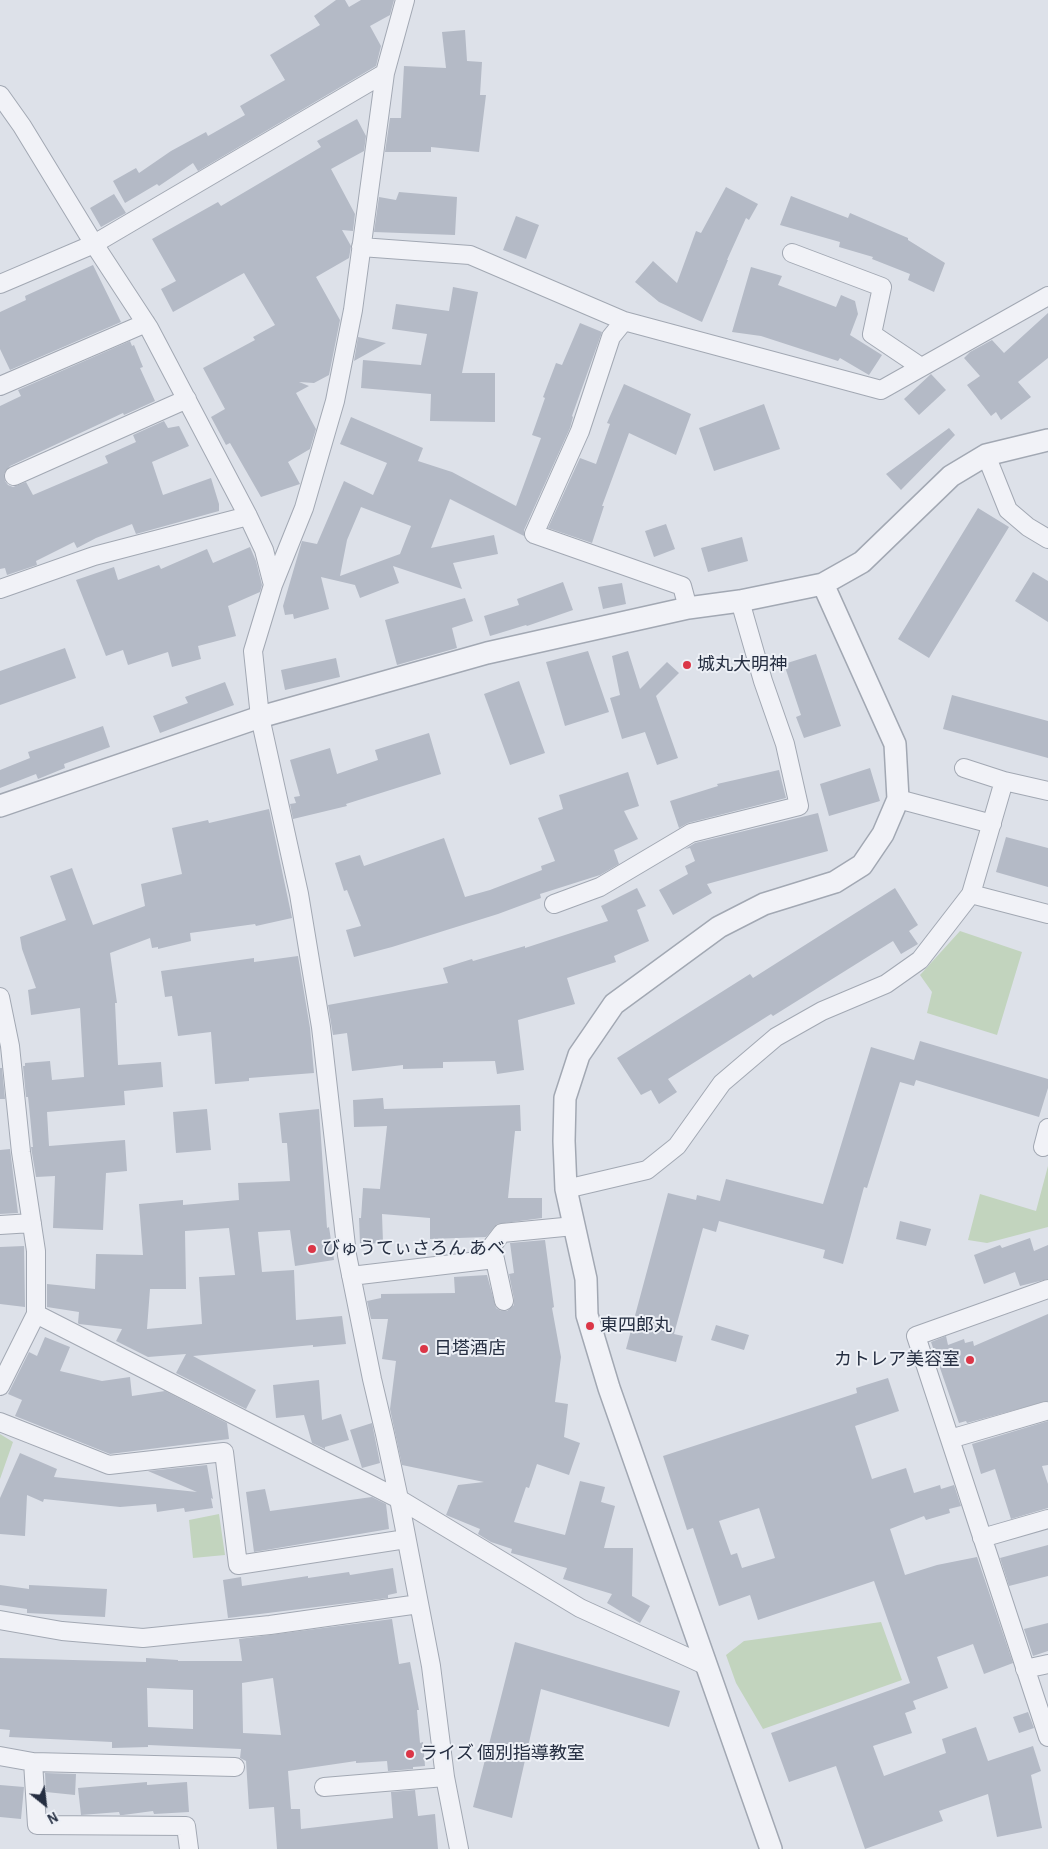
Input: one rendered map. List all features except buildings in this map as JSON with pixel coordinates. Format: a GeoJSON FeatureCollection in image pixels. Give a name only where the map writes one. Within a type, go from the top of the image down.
{"type":"FeatureCollection","features":[{"type":"Feature","properties":{"kind":"street"},"geometry":{"type":"LineString","coordinates":[[405,0],[385,73],[353,310],[335,401],[304,508],[273,585],[253,651],[260,717],[299,894],[321,1027],[347,1255],[431,1666],[445,1777],[459,1849]]}},
{"type":"Feature","properties":{"kind":"street"},"geometry":{"type":"LineString","coordinates":[[0,284],[94,244],[385,73]]}},
{"type":"Feature","properties":{"kind":"street"},"geometry":{"type":"LineString","coordinates":[[0,95],[22,126],[94,244],[146,323],[188,399],[248,516],[264,550],[273,585]]}},
{"type":"Feature","properties":{"kind":"street"},"geometry":{"type":"LineString","coordinates":[[361,247],[470,255],[624,320],[881,390],[1048,296]]}},
{"type":"Feature","properties":{"kind":"street"},"geometry":{"type":"LineString","coordinates":[[792,253],[882,287],[872,334],[921,367]]}},
{"type":"Feature","properties":{"kind":"street"},"geometry":{"type":"LineString","coordinates":[[624,320],[612,337],[580,431],[534,534],[682,586],[688,608]]}},
{"type":"Feature","properties":{"kind":"street"},"geometry":{"type":"LineString","coordinates":[[0,386],[146,323]]}},
{"type":"Feature","properties":{"kind":"street"},"geometry":{"type":"LineString","coordinates":[[14,476],[188,399]]}},
{"type":"Feature","properties":{"kind":"street"},"geometry":{"type":"LineString","coordinates":[[0,806],[260,717],[487,653],[688,608],[740,601],[823,584],[862,562],[951,476],[986,455],[1048,440]]}},
{"type":"Feature","properties":{"kind":"street"},"geometry":{"type":"LineString","coordinates":[[986,455],[1008,510],[1028,527],[1048,539]]}},
{"type":"Feature","properties":{"kind":"street"},"geometry":{"type":"LineString","coordinates":[[0,589],[94,556],[248,516]]}},
{"type":"Feature","properties":{"kind":"street"},"geometry":{"type":"LineString","coordinates":[[771,1849],[609,1388],[587,1315],[586,1279],[566,1189],[565,1098],[579,1055],[614,1004],[719,927],[764,904],[835,882],[862,865],[883,834],[898,799],[896,744],[823,584]]}},
{"type":"Feature","properties":{"kind":"street"},"geometry":{"type":"LineString","coordinates":[[554,904],[600,887],[691,832],[799,806],[786,744],[763,681],[740,601]]}},
{"type":"Feature","properties":{"kind":"street"},"geometry":{"type":"LineString","coordinates":[[964,768],[1004,781],[1048,791]]}},
{"type":"Feature","properties":{"kind":"street"},"geometry":{"type":"LineString","coordinates":[[566,1189],[647,1170],[678,1146],[722,1083],[776,1037],[822,1010],[886,984],[920,960],[971,894],[1004,781]]}},
{"type":"Feature","properties":{"kind":"street"},"geometry":{"type":"LineString","coordinates":[[898,799],[992,824]]}},
{"type":"Feature","properties":{"kind":"street"},"geometry":{"type":"LineString","coordinates":[[971,894],[1048,914]]}},
{"type":"Feature","properties":{"kind":"street"},"geometry":{"type":"LineString","coordinates":[[0,997],[10,1046],[21,1152],[36,1251],[36,1314],[0,1386]]}},
{"type":"Feature","properties":{"kind":"street"},"geometry":{"type":"LineString","coordinates":[[1043,1147],[1048,1128]]}},
{"type":"Feature","properties":{"kind":"street"},"geometry":{"type":"LineString","coordinates":[[0,1225],[32,1223]]}},
{"type":"Feature","properties":{"kind":"street"},"geometry":{"type":"LineString","coordinates":[[504,1302],[492,1246],[502,1233],[574,1226]]}},
{"type":"Feature","properties":{"kind":"street"},"geometry":{"type":"LineString","coordinates":[[351,1276],[495,1258]]}},
{"type":"Feature","properties":{"kind":"street"},"geometry":{"type":"LineString","coordinates":[[1048,1289],[916,1336],[1048,1737]]}},
{"type":"Feature","properties":{"kind":"street"},"geometry":{"type":"LineString","coordinates":[[36,1314],[398,1499],[580,1608],[707,1666]]}},
{"type":"Feature","properties":{"kind":"street"},"geometry":{"type":"LineString","coordinates":[[950,1440],[1046,1410]]}},
{"type":"Feature","properties":{"kind":"street"},"geometry":{"type":"LineString","coordinates":[[0,1422],[109,1464],[224,1452],[238,1565],[406,1539]]}},
{"type":"Feature","properties":{"kind":"street"},"geometry":{"type":"LineString","coordinates":[[982,1538],[1048,1519]]}},
{"type":"Feature","properties":{"kind":"street"},"geometry":{"type":"LineString","coordinates":[[0,1620],[62,1631],[143,1638],[270,1626],[418,1604]]}},
{"type":"Feature","properties":{"kind":"street"},"geometry":{"type":"LineString","coordinates":[[1025,1670],[1048,1664]]}},
{"type":"Feature","properties":{"kind":"street"},"geometry":{"type":"LineString","coordinates":[[0,1756],[33,1762],[236,1767]]}},
{"type":"Feature","properties":{"kind":"street"},"geometry":{"type":"LineString","coordinates":[[33,1762],[37,1825],[186,1826],[189,1849]]}},
{"type":"Feature","properties":{"kind":"street"},"geometry":{"type":"LineString","coordinates":[[324,1787],[445,1777]]}},
{"type":"Feature","properties":{"kind":"green space"},"geometry":{"type":"Polygon","coordinates":[[[960,931],[1022,952],[997,1035],[927,1013],[932,992],[920,975],[960,931]]]}},
{"type":"Feature","properties":{"kind":"green space"},"geometry":{"type":"Polygon","coordinates":[[[1048,1166],[1048,1227],[987,1243],[968,1240],[980,1194],[1036,1211],[1048,1166]]]}},
{"type":"Feature","properties":{"kind":"green space"},"geometry":{"type":"Polygon","coordinates":[[[0,1434],[13,1442],[0,1479],[0,1434]]]}},
{"type":"Feature","properties":{"kind":"green space"},"geometry":{"type":"Polygon","coordinates":[[[219,1514],[225,1555],[193,1558],[189,1520],[219,1514]]]}},
{"type":"Feature","properties":{"kind":"green space"},"geometry":{"type":"Polygon","coordinates":[[[881,1622],[902,1680],[763,1729],[736,1683],[726,1655],[744,1641],[881,1622]]]}},
{"type":"Feature","properties":{"kind":"place","name":"城丸大明神"},"geometry":{"type":"Point","coordinates":[687,665]}},
{"type":"Feature","properties":{"kind":"place","name":"びゅうてぃさろん あべ"},"geometry":{"type":"Point","coordinates":[312,1249]}},
{"type":"Feature","properties":{"kind":"place","name":"東四郎丸"},"geometry":{"type":"Point","coordinates":[590,1326]}},
{"type":"Feature","properties":{"kind":"place","name":"日塔酒店"},"geometry":{"type":"Point","coordinates":[424,1349]}},
{"type":"Feature","properties":{"kind":"place","name":"カトレア美容室"},"geometry":{"type":"Point","coordinates":[970,1360]}},
{"type":"Feature","properties":{"kind":"place","name":"ライズ 個別指導教室"},"geometry":{"type":"Point","coordinates":[410,1754]}}]}
